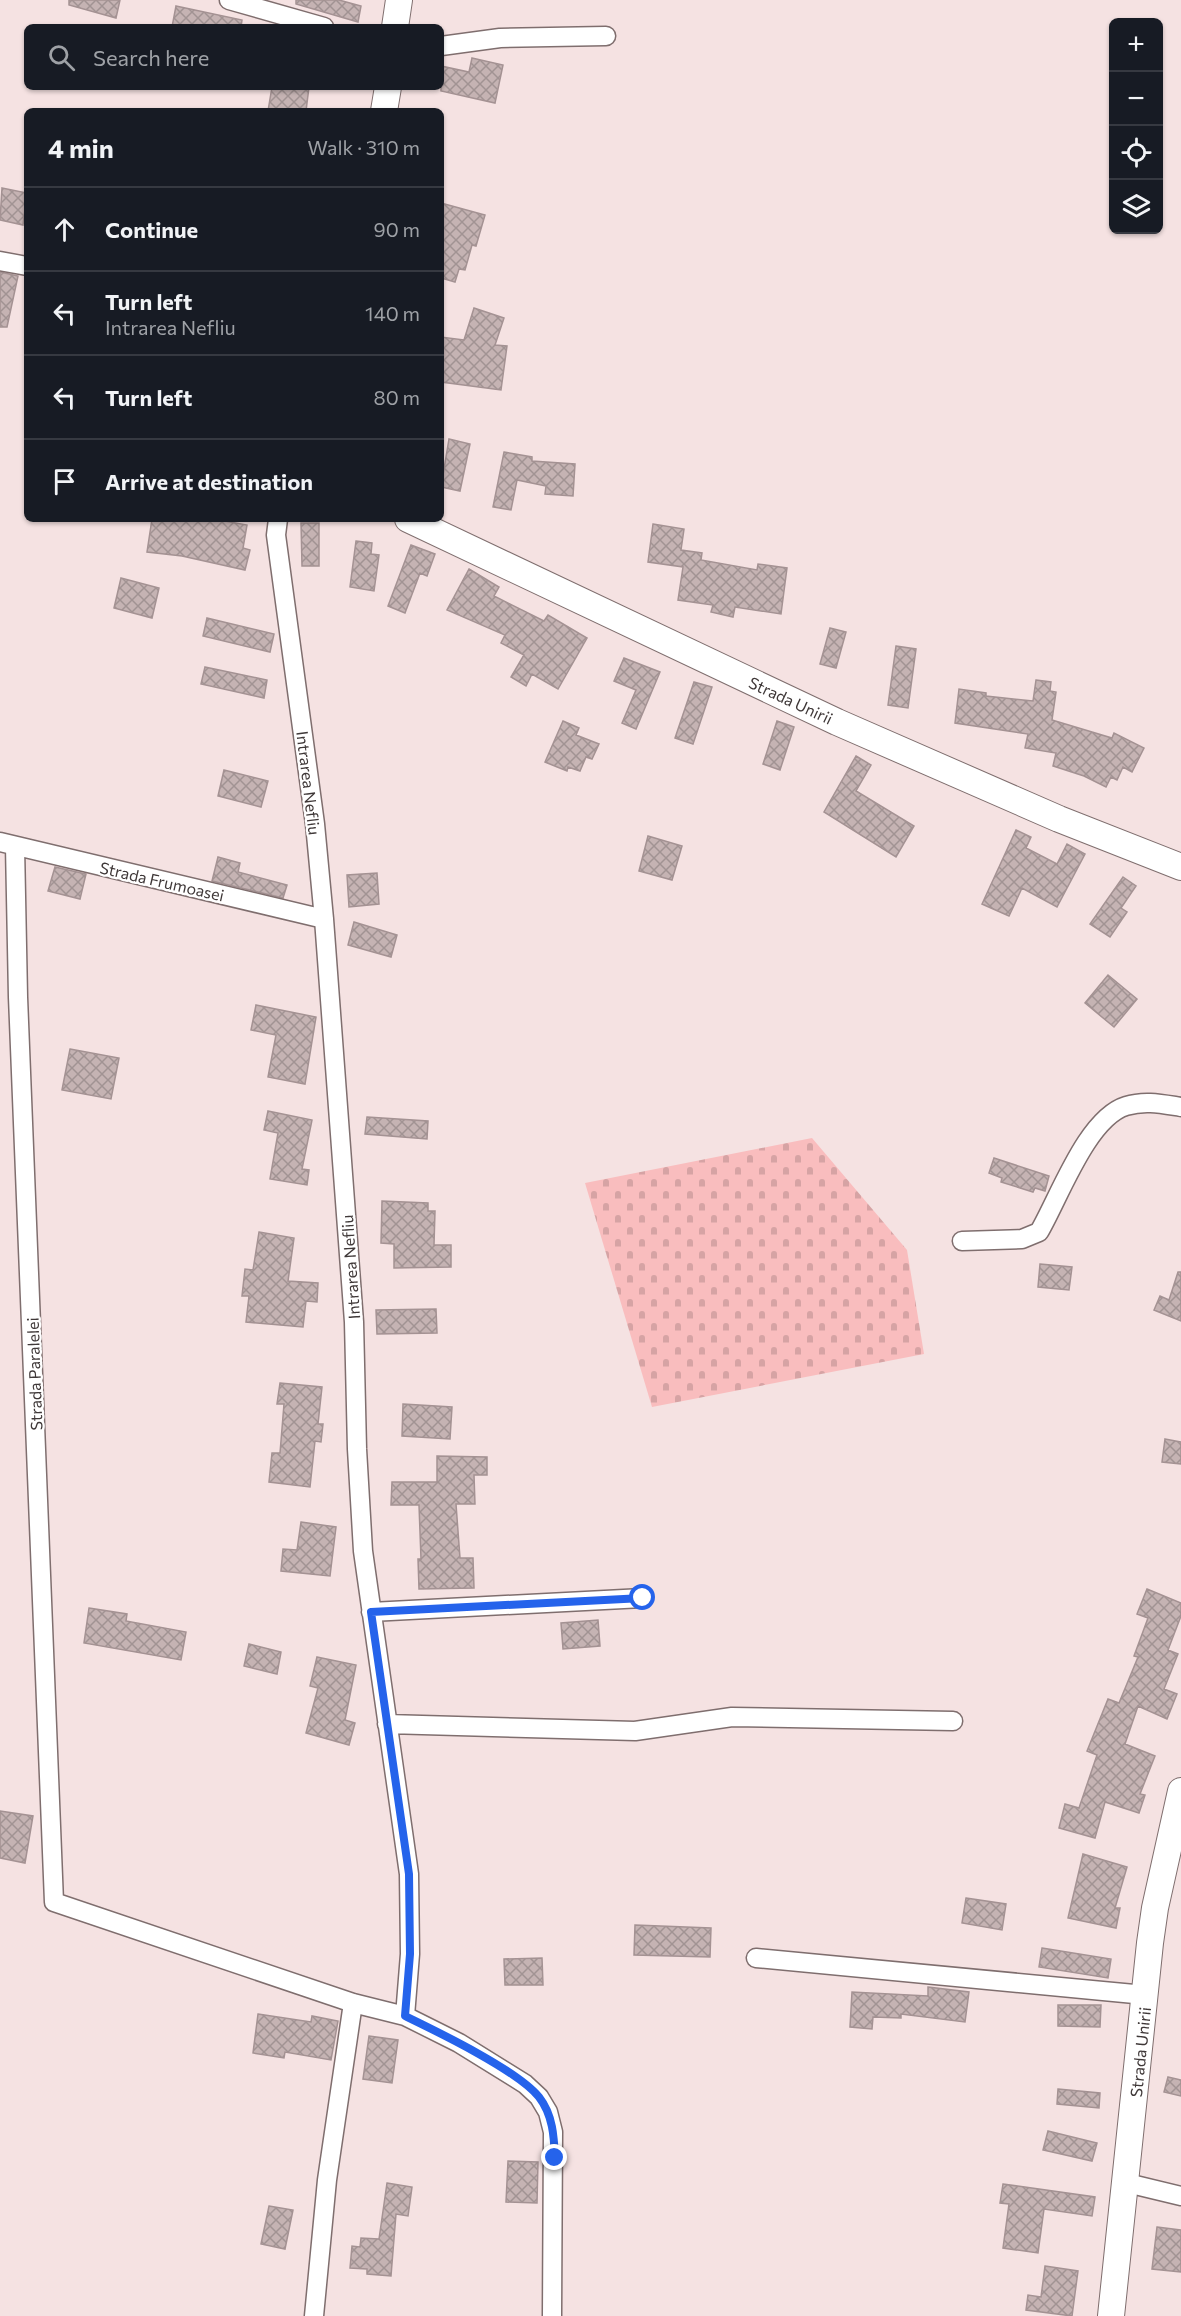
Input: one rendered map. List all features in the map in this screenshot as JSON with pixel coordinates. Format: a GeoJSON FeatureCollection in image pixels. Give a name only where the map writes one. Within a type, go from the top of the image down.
{"type":"FeatureCollection","features":[{"type":"Feature","properties":{"kind":"main road"},"geometry":{"type":"LineString","coordinates":[[395,24],[399,0]]}},
{"type":"Feature","properties":{"kind":"main road"},"geometry":{"type":"LineString","coordinates":[[384,108],[388,90]]}},
{"type":"Feature","properties":{"kind":"main road","name":"Strada Unirii"},"geometry":{"type":"LineString","coordinates":[[414,522],[837,722],[1059,819],[1181,867]]}},
{"type":"Feature","properties":{"kind":"main road","name":"Strada Unirii"},"geometry":{"type":"LineString","coordinates":[[1111,2316],[1155,1908],[1181,1791]]}},
{"type":"Feature","properties":{"kind":"street"},"geometry":{"type":"LineString","coordinates":[[229,0],[313,24]]}},
{"type":"Feature","properties":{"kind":"street"},"geometry":{"type":"LineString","coordinates":[[444,46],[500,38],[606,36]]}},
{"type":"Feature","properties":{"kind":"street"},"geometry":{"type":"LineString","coordinates":[[0,261],[24,265]]}},
{"type":"Feature","properties":{"kind":"street","name":"Intrarea Nefliu"},"geometry":{"type":"LineString","coordinates":[[278,522],[276,535],[315,824],[324,919],[354,1322],[357,1449],[363,1551],[409,1874],[410,1954],[405,2016]]}},
{"type":"Feature","properties":{"kind":"street","name":"Strada Frumoasei"},"geometry":{"type":"LineString","coordinates":[[8,844],[324,919]]}},
{"type":"Feature","properties":{"kind":"street","name":"Strada Paralelei"},"geometry":{"type":"LineString","coordinates":[[8,844],[20,1054],[54,1902],[353,2002]]}},
{"type":"Feature","properties":{"kind":"street"},"geometry":{"type":"LineString","coordinates":[[962,1241],[1022,1239],[1039,1232],[1080,1152],[1108,1116],[1124,1106],[1145,1102],[1181,1107]]}},
{"type":"Feature","properties":{"kind":"street"},"geometry":{"type":"LineString","coordinates":[[371,1612],[643,1598]]}},
{"type":"Feature","properties":{"kind":"street"},"geometry":{"type":"LineString","coordinates":[[387,1724],[635,1731],[732,1717],[953,1721]]}},
{"type":"Feature","properties":{"kind":"street"},"geometry":{"type":"LineString","coordinates":[[756,1958],[1145,1995]]}},
{"type":"Feature","properties":{"kind":"street"},"geometry":{"type":"LineString","coordinates":[[314,2316],[327,2180],[353,2002],[405,2016],[459,2043],[525,2084],[539,2097],[548,2112],[553,2132],[555,2158],[552,2316]]}},
{"type":"Feature","properties":{"kind":"street"},"geometry":{"type":"LineString","coordinates":[[1127,2183],[1181,2196]]}},
{"type":"Feature","properties":{"kind":"green space"},"geometry":{"type":"Polygon","coordinates":[[[812,1138],[907,1250],[924,1354],[652,1407],[585,1183],[812,1138]]]}},
{"type":"Feature","properties":{"kind":"building"},"geometry":{"type":"Polygon","coordinates":[[[69,0],[120,0],[116,18],[69,5],[69,0]]]}},
{"type":"Feature","properties":{"kind":"building"},"geometry":{"type":"Polygon","coordinates":[[[296,0],[339,0],[361,6],[358,22],[296,4],[296,0]]]}},
{"type":"Feature","properties":{"kind":"building"},"geometry":{"type":"Polygon","coordinates":[[[176,6],[242,20],[241,24],[173,24],[176,6]]]}},
{"type":"Feature","properties":{"kind":"building"},"geometry":{"type":"Polygon","coordinates":[[[472,58],[503,65],[495,103],[441,91],[444,90],[444,67],[469,72],[472,58]]]}},
{"type":"Feature","properties":{"kind":"building"},"geometry":{"type":"Polygon","coordinates":[[[272,90],[309,90],[306,108],[268,108],[272,90]]]}},
{"type":"Feature","properties":{"kind":"building"},"geometry":{"type":"Polygon","coordinates":[[[2,188],[24,192],[23,225],[0,220],[2,188]]]}},
{"type":"Feature","properties":{"kind":"building"},"geometry":{"type":"Polygon","coordinates":[[[444,204],[485,215],[476,246],[472,245],[465,270],[459,269],[455,282],[444,279],[444,204]]]}},
{"type":"Feature","properties":{"kind":"building"},"geometry":{"type":"Polygon","coordinates":[[[0,272],[18,276],[7,327],[0,327],[0,272]]]}},
{"type":"Feature","properties":{"kind":"building"},"geometry":{"type":"Polygon","coordinates":[[[474,308],[504,318],[495,345],[507,346],[501,390],[444,382],[444,337],[464,340],[474,308]]]}},
{"type":"Feature","properties":{"kind":"building"},"geometry":{"type":"Polygon","coordinates":[[[449,439],[470,444],[460,491],[444,488],[444,469],[449,439]]]}},
{"type":"Feature","properties":{"kind":"building"},"geometry":{"type":"Polygon","coordinates":[[[504,452],[532,457],[532,461],[575,464],[573,496],[545,494],[546,486],[517,480],[511,510],[493,507],[504,452]]]}},
{"type":"Feature","properties":{"kind":"building"},"geometry":{"type":"Polygon","coordinates":[[[152,522],[230,522],[247,525],[243,548],[250,550],[245,570],[182,556],[147,552],[152,522]]]}},
{"type":"Feature","properties":{"kind":"building"},"geometry":{"type":"Polygon","coordinates":[[[301,523],[319,523],[319,566],[302,566],[301,523]]]}},
{"type":"Feature","properties":{"kind":"building"},"geometry":{"type":"Polygon","coordinates":[[[653,524],[684,529],[681,550],[702,553],[701,560],[757,570],[758,564],[787,568],[781,614],[735,607],[733,617],[711,612],[713,605],[678,600],[683,567],[648,562],[653,524]]]}},
{"type":"Feature","properties":{"kind":"building"},"geometry":{"type":"Polygon","coordinates":[[[356,541],[372,543],[371,554],[379,555],[374,591],[350,587],[356,541]]]}},
{"type":"Feature","properties":{"kind":"building"},"geometry":{"type":"Polygon","coordinates":[[[411,545],[435,554],[427,576],[420,573],[405,613],[388,606],[411,545]]]}},
{"type":"Feature","properties":{"kind":"building"},"geometry":{"type":"Polygon","coordinates":[[[469,569],[499,587],[494,596],[544,621],[548,615],[587,638],[558,689],[532,674],[526,686],[511,677],[524,655],[501,643],[505,635],[447,610],[469,569]]]}},
{"type":"Feature","properties":{"kind":"building"},"geometry":{"type":"Polygon","coordinates":[[[121,578],[159,588],[152,618],[114,608],[121,578]]]}},
{"type":"Feature","properties":{"kind":"building"},"geometry":{"type":"Polygon","coordinates":[[[207,618],[274,634],[270,652],[203,636],[207,618]]]}},
{"type":"Feature","properties":{"kind":"building"},"geometry":{"type":"Polygon","coordinates":[[[830,628],[846,632],[836,668],[820,664],[830,628]]]}},
{"type":"Feature","properties":{"kind":"building"},"geometry":{"type":"Polygon","coordinates":[[[896,646],[916,649],[908,708],[888,705],[896,646]]]}},
{"type":"Feature","properties":{"kind":"building"},"geometry":{"type":"Polygon","coordinates":[[[624,658],[660,672],[636,729],[622,723],[636,690],[614,681],[624,658]]]}},
{"type":"Feature","properties":{"kind":"building"},"geometry":{"type":"Polygon","coordinates":[[[205,667],[267,680],[264,698],[201,684],[205,667]]]}},
{"type":"Feature","properties":{"kind":"building"},"geometry":{"type":"Polygon","coordinates":[[[1036,680],[1051,682],[1050,691],[1056,692],[1052,720],[1112,738],[1114,733],[1144,748],[1132,772],[1123,767],[1117,780],[1111,777],[1106,787],[1084,776],[1053,766],[1056,753],[1025,748],[1028,734],[955,723],[959,689],[986,693],[986,696],[1033,701],[1036,680]]]}},
{"type":"Feature","properties":{"kind":"building"},"geometry":{"type":"Polygon","coordinates":[[[694,682],[712,687],[693,744],[675,738],[694,682]]]}},
{"type":"Feature","properties":{"kind":"building"},"geometry":{"type":"Polygon","coordinates":[[[563,721],[579,728],[576,735],[599,744],[592,759],[586,757],[580,771],[568,767],[567,771],[545,762],[563,721]]]}},
{"type":"Feature","properties":{"kind":"building"},"geometry":{"type":"Polygon","coordinates":[[[777,721],[794,727],[780,770],[763,764],[777,721]]]}},
{"type":"Feature","properties":{"kind":"building"},"geometry":{"type":"Polygon","coordinates":[[[856,756],[871,765],[856,791],[914,826],[896,857],[824,812],[856,756]]]}},
{"type":"Feature","properties":{"kind":"building"},"geometry":{"type":"Polygon","coordinates":[[[224,770],[268,781],[261,807],[218,796],[224,770]]]}},
{"type":"Feature","properties":{"kind":"building"},"geometry":{"type":"Polygon","coordinates":[[[1016,830],[1031,837],[1026,848],[1057,864],[1067,844],[1085,854],[1057,907],[1022,888],[1009,916],[982,904],[1016,830]]]}},
{"type":"Feature","properties":{"kind":"building"},"geometry":{"type":"Polygon","coordinates":[[[648,836],[682,846],[672,880],[639,871],[648,836]]]}},
{"type":"Feature","properties":{"kind":"building"},"geometry":{"type":"Polygon","coordinates":[[[218,857],[240,863],[238,872],[287,885],[283,898],[212,881],[218,857]]]}},
{"type":"Feature","properties":{"kind":"building"},"geometry":{"type":"Polygon","coordinates":[[[55,867],[86,874],[80,899],[48,891],[55,867]]]}},
{"type":"Feature","properties":{"kind":"building"},"geometry":{"type":"Polygon","coordinates":[[[377,873],[379,904],[349,907],[347,875],[377,873]]]}},
{"type":"Feature","properties":{"kind":"building"},"geometry":{"type":"Polygon","coordinates":[[[1123,877],[1136,886],[1121,908],[1127,912],[1110,937],[1090,924],[1123,877]]]}},
{"type":"Feature","properties":{"kind":"building"},"geometry":{"type":"Polygon","coordinates":[[[354,922],[397,935],[391,957],[348,945],[354,922]]]}},
{"type":"Feature","properties":{"kind":"building"},"geometry":{"type":"Polygon","coordinates":[[[1108,975],[1137,999],[1114,1027],[1085,1003],[1108,975]]]}},
{"type":"Feature","properties":{"kind":"building"},"geometry":{"type":"Polygon","coordinates":[[[256,1005],[316,1017],[305,1084],[268,1077],[276,1035],[251,1030],[256,1005]]]}},
{"type":"Feature","properties":{"kind":"building"},"geometry":{"type":"Polygon","coordinates":[[[70,1049],[119,1058],[111,1099],[62,1090],[70,1049]]]}},
{"type":"Feature","properties":{"kind":"building"},"geometry":{"type":"Polygon","coordinates":[[[268,1111],[312,1120],[302,1169],[309,1170],[307,1185],[270,1179],[278,1133],[264,1130],[268,1111]]]}},
{"type":"Feature","properties":{"kind":"building"},"geometry":{"type":"Polygon","coordinates":[[[367,1117],[428,1121],[427,1139],[365,1134],[367,1117]]]}},
{"type":"Feature","properties":{"kind":"building"},"geometry":{"type":"Polygon","coordinates":[[[994,1158],[1049,1176],[1045,1191],[1035,1188],[1033,1192],[1001,1182],[1002,1178],[989,1173],[994,1158]]]}},
{"type":"Feature","properties":{"kind":"building"},"geometry":{"type":"Polygon","coordinates":[[[382,1201],[428,1203],[428,1211],[435,1211],[434,1245],[451,1245],[451,1267],[394,1268],[394,1244],[381,1243],[382,1201]]]}},
{"type":"Feature","properties":{"kind":"building"},"geometry":{"type":"Polygon","coordinates":[[[259,1232],[294,1238],[288,1281],[318,1283],[317,1302],[306,1301],[303,1327],[246,1322],[249,1296],[242,1296],[245,1269],[253,1270],[259,1232]]]}},
{"type":"Feature","properties":{"kind":"building"},"geometry":{"type":"Polygon","coordinates":[[[1040,1264],[1072,1267],[1069,1290],[1038,1287],[1040,1264]]]}},
{"type":"Feature","properties":{"kind":"building"},"geometry":{"type":"Polygon","coordinates":[[[1178,1272],[1181,1272],[1181,1321],[1154,1310],[1160,1296],[1169,1300],[1178,1272]]]}},
{"type":"Feature","properties":{"kind":"building"},"geometry":{"type":"Polygon","coordinates":[[[436,1309],[437,1333],[377,1334],[376,1310],[436,1309]]]}},
{"type":"Feature","properties":{"kind":"building"},"geometry":{"type":"Polygon","coordinates":[[[280,1383],[322,1387],[318,1424],[323,1424],[321,1442],[315,1441],[310,1487],[269,1482],[272,1453],[280,1453],[284,1404],[277,1404],[280,1383]]]}},
{"type":"Feature","properties":{"kind":"building"},"geometry":{"type":"Polygon","coordinates":[[[403,1404],[452,1407],[450,1439],[402,1436],[403,1404]]]}},
{"type":"Feature","properties":{"kind":"building"},"geometry":{"type":"Polygon","coordinates":[[[1165,1439],[1181,1442],[1181,1464],[1162,1462],[1165,1439]]]}},
{"type":"Feature","properties":{"kind":"building"},"geometry":{"type":"Polygon","coordinates":[[[437,1456],[487,1457],[487,1475],[474,1475],[475,1504],[456,1504],[460,1558],[473,1558],[474,1588],[419,1589],[418,1559],[421,1559],[419,1505],[391,1505],[392,1482],[437,1482],[437,1456]]]}},
{"type":"Feature","properties":{"kind":"building"},"geometry":{"type":"Polygon","coordinates":[[[301,1522],[336,1527],[330,1576],[281,1571],[283,1549],[297,1550],[301,1522]]]}},
{"type":"Feature","properties":{"kind":"building"},"geometry":{"type":"Polygon","coordinates":[[[1147,1589],[1181,1603],[1181,1616],[1168,1650],[1178,1654],[1164,1689],[1177,1694],[1167,1719],[1138,1706],[1125,1744],[1155,1756],[1140,1794],[1145,1795],[1139,1813],[1105,1802],[1095,1838],[1059,1828],[1065,1804],[1079,1808],[1097,1755],[1087,1751],[1108,1699],[1119,1703],[1138,1657],[1134,1656],[1148,1618],[1137,1614],[1147,1589]]]}},
{"type":"Feature","properties":{"kind":"building"},"geometry":{"type":"Polygon","coordinates":[[[89,1608],[127,1614],[126,1621],[186,1632],[181,1660],[84,1643],[89,1608]]]}},
{"type":"Feature","properties":{"kind":"building"},"geometry":{"type":"Polygon","coordinates":[[[598,1620],[600,1646],[563,1649],[561,1623],[598,1620]]]}},
{"type":"Feature","properties":{"kind":"building"},"geometry":{"type":"Polygon","coordinates":[[[249,1644],[281,1652],[277,1674],[244,1666],[249,1644]]]}},
{"type":"Feature","properties":{"kind":"building"},"geometry":{"type":"Polygon","coordinates":[[[317,1657],[356,1665],[345,1720],[355,1723],[349,1745],[306,1733],[318,1688],[310,1686],[317,1657]]]}},
{"type":"Feature","properties":{"kind":"building"},"geometry":{"type":"Polygon","coordinates":[[[0,1811],[33,1816],[25,1863],[0,1858],[0,1811]]]}},
{"type":"Feature","properties":{"kind":"building"},"geometry":{"type":"Polygon","coordinates":[[[1083,1854],[1127,1867],[1115,1908],[1120,1908],[1116,1928],[1068,1918],[1083,1854]]]}},
{"type":"Feature","properties":{"kind":"building"},"geometry":{"type":"Polygon","coordinates":[[[966,1898],[1006,1904],[1002,1930],[962,1923],[966,1898]]]}},
{"type":"Feature","properties":{"kind":"building"},"geometry":{"type":"Polygon","coordinates":[[[635,1925],[711,1928],[710,1957],[634,1955],[635,1925]]]}},
{"type":"Feature","properties":{"kind":"building"},"geometry":{"type":"Polygon","coordinates":[[[1042,1948],[1111,1959],[1108,1978],[1039,1967],[1042,1948]]]}},
{"type":"Feature","properties":{"kind":"building"},"geometry":{"type":"Polygon","coordinates":[[[542,1958],[543,1985],[505,1985],[504,1959],[542,1958]]]}},
{"type":"Feature","properties":{"kind":"building"},"geometry":{"type":"Polygon","coordinates":[[[928,1987],[969,1992],[965,2022],[901,2014],[901,2018],[873,2017],[872,2029],[850,2027],[852,1992],[928,1996],[928,1987]]]}},
{"type":"Feature","properties":{"kind":"building"},"geometry":{"type":"Polygon","coordinates":[[[1058,2005],[1101,2005],[1100,2027],[1058,2026],[1058,2005]]]}},
{"type":"Feature","properties":{"kind":"building"},"geometry":{"type":"Polygon","coordinates":[[[258,2014],[311,2022],[312,2016],[338,2021],[331,2060],[285,2052],[284,2058],[253,2053],[258,2014]]]}},
{"type":"Feature","properties":{"kind":"building"},"geometry":{"type":"Polygon","coordinates":[[[369,2036],[398,2040],[392,2083],[363,2079],[369,2036]]]}},
{"type":"Feature","properties":{"kind":"building"},"geometry":{"type":"Polygon","coordinates":[[[1168,2077],[1181,2080],[1181,2096],[1164,2092],[1168,2077]]]}},
{"type":"Feature","properties":{"kind":"building"},"geometry":{"type":"Polygon","coordinates":[[[1058,2089],[1100,2093],[1099,2108],[1057,2104],[1058,2089]]]}},
{"type":"Feature","properties":{"kind":"building"},"geometry":{"type":"Polygon","coordinates":[[[1048,2131],[1097,2143],[1092,2161],[1043,2150],[1048,2131]]]}},
{"type":"Feature","properties":{"kind":"building"},"geometry":{"type":"Polygon","coordinates":[[[508,2161],[538,2162],[537,2203],[506,2202],[508,2161]]]}},
{"type":"Feature","properties":{"kind":"building"},"geometry":{"type":"Polygon","coordinates":[[[387,2183],[412,2187],[408,2216],[396,2214],[391,2276],[367,2274],[367,2269],[350,2268],[352,2246],[360,2247],[361,2238],[379,2239],[387,2183]]]}},
{"type":"Feature","properties":{"kind":"building"},"geometry":{"type":"Polygon","coordinates":[[[1003,2184],[1095,2197],[1092,2216],[1044,2209],[1038,2253],[1003,2248],[1009,2204],[1000,2203],[1003,2184]]]}},
{"type":"Feature","properties":{"kind":"building"},"geometry":{"type":"Polygon","coordinates":[[[269,2206],[293,2210],[285,2249],[261,2244],[269,2206]]]}},
{"type":"Feature","properties":{"kind":"building"},"geometry":{"type":"Polygon","coordinates":[[[1157,2227],[1181,2230],[1181,2272],[1152,2269],[1157,2227]]]}},
{"type":"Feature","properties":{"kind":"building"},"geometry":{"type":"Polygon","coordinates":[[[1045,2266],[1078,2271],[1072,2316],[1026,2310],[1028,2295],[1041,2297],[1045,2266]]]}},
{"type":"Feature","properties":{"kind":"route"},"geometry":{"type":"LineString","coordinates":[[555,2158],[553,2132],[548,2112],[539,2097],[525,2084],[459,2043],[405,2016],[410,1954],[409,1874],[371,1612],[643,1598]]}}]}
